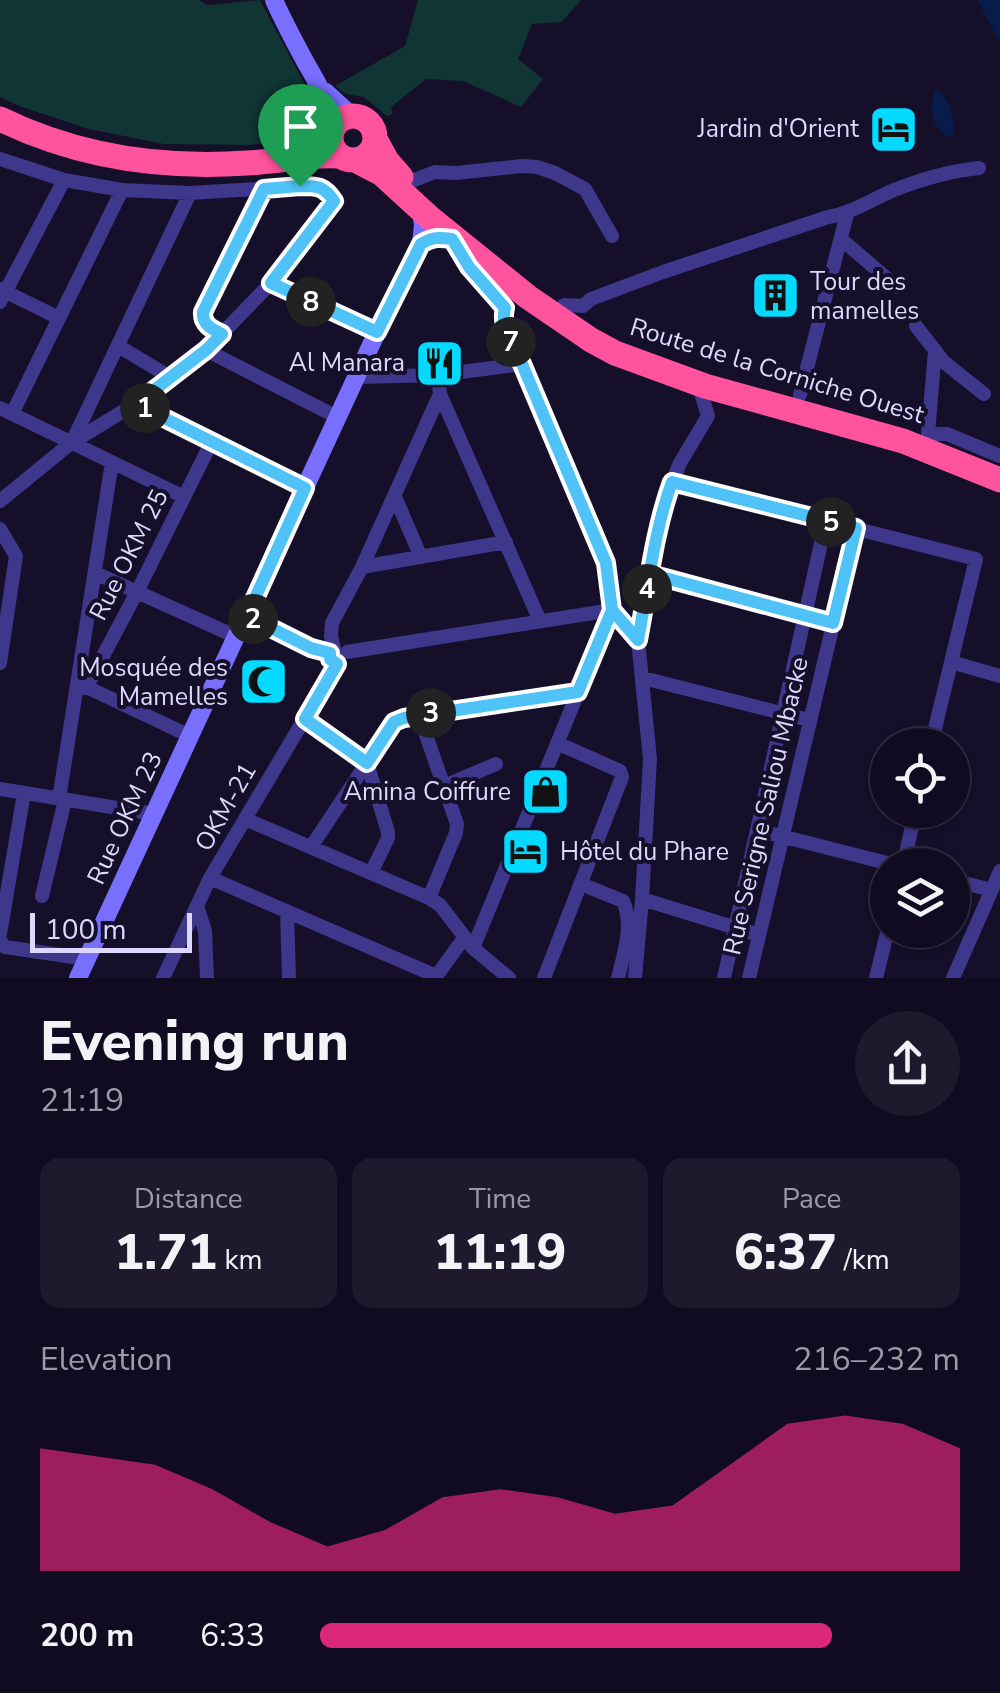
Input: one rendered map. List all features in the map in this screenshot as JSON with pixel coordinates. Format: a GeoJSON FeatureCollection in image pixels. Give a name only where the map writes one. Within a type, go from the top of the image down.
{"type":"FeatureCollection","features":[{"type":"Feature","properties":{"kind":"highway"},"geometry":{"type":"LineString","coordinates":[[0,106],[47,126],[98,141],[167,154],[218,154],[342,138]]}},
{"type":"Feature","properties":{"kind":"highway"},"geometry":{"type":"LineString","coordinates":[[0,119],[51,140],[116,158],[199,166],[342,138]]}},
{"type":"Feature","properties":{"kind":"highway","name":"Route de la Corniche Ouest"},"geometry":{"type":"LineString","coordinates":[[342,138],[369,153],[375,140],[386,161],[506,262],[644,350],[861,411],[928,434],[1000,467]]}},
{"type":"Feature","properties":{"kind":"highway","name":"Route de la Corniche Ouest"},"geometry":{"type":"LineString","coordinates":[[342,138],[517,302],[615,353],[705,386],[902,440],[1000,480]]}},
{"type":"Feature","properties":{"kind":"street"},"geometry":{"type":"LineString","coordinates":[[274,0],[322,88],[342,138]]}},
{"type":"Feature","properties":{"kind":"street"},"geometry":{"type":"LineString","coordinates":[[0,158],[64,180],[122,190],[190,193],[320,186],[334,201],[271,283],[206,350],[136,404],[71,443],[0,500]]}},
{"type":"Feature","properties":{"kind":"street"},"geometry":{"type":"LineString","coordinates":[[409,182],[435,172],[537,167],[584,189],[612,236]]}},
{"type":"Feature","properties":{"kind":"street"},"geometry":{"type":"LineString","coordinates":[[578,311],[591,298],[828,217],[847,214],[935,175],[979,168]]}},
{"type":"Feature","properties":{"kind":"street"},"geometry":{"type":"LineString","coordinates":[[59,318],[2,294],[64,180]]}},
{"type":"Feature","properties":{"kind":"street"},"geometry":{"type":"LineString","coordinates":[[222,334],[208,326],[203,312],[264,189]]}},
{"type":"Feature","properties":{"kind":"street"},"geometry":{"type":"LineString","coordinates":[[122,190],[59,318],[6,411],[184,497]]}},
{"type":"Feature","properties":{"kind":"street"},"geometry":{"type":"LineString","coordinates":[[71,443],[190,193]]}},
{"type":"Feature","properties":{"kind":"street"},"geometry":{"type":"LineString","coordinates":[[421,210],[421,244]]}},
{"type":"Feature","properties":{"kind":"street"},"geometry":{"type":"LineString","coordinates":[[800,395],[847,214]]}},
{"type":"Feature","properties":{"kind":"street"},"geometry":{"type":"LineString","coordinates":[[421,244],[432,238],[453,238]]}},
{"type":"Feature","properties":{"kind":"street"},"geometry":{"type":"LineString","coordinates":[[841,239],[897,287]]}},
{"type":"Feature","properties":{"kind":"street","name":"Rue OKM 23"},"geometry":{"type":"LineString","coordinates":[[78,978],[421,244]]}},
{"type":"Feature","properties":{"kind":"street"},"geometry":{"type":"LineString","coordinates":[[271,283],[377,332]]}},
{"type":"Feature","properties":{"kind":"street"},"geometry":{"type":"LineString","coordinates":[[210,878],[436,977],[468,943],[612,610],[606,563],[507,334],[504,321],[517,302]]}},
{"type":"Feature","properties":{"kind":"street"},"geometry":{"type":"LineString","coordinates":[[916,326],[944,362],[984,394]]}},
{"type":"Feature","properties":{"kind":"street"},"geometry":{"type":"LineString","coordinates":[[118,346],[170,378]]}},
{"type":"Feature","properties":{"kind":"street"},"geometry":{"type":"LineString","coordinates":[[206,350],[337,418]]}},
{"type":"Feature","properties":{"kind":"street"},"geometry":{"type":"LineString","coordinates":[[935,350],[928,434],[947,434],[1000,456]]}},
{"type":"Feature","properties":{"kind":"street"},"geometry":{"type":"LineString","coordinates":[[358,376],[438,374],[522,364]]}},
{"type":"Feature","properties":{"kind":"street"},"geometry":{"type":"LineString","coordinates":[[438,374],[440,394],[540,621]]}},
{"type":"Feature","properties":{"kind":"street"},"geometry":{"type":"LineString","coordinates":[[635,978],[650,759],[638,640],[666,495],[708,416],[700,393],[705,386]]}},
{"type":"Feature","properties":{"kind":"street","name":"OKM-21"},"geometry":{"type":"LineString","coordinates":[[162,978],[210,878],[305,719],[337,654],[331,636],[332,623],[362,567],[440,394]]}},
{"type":"Feature","properties":{"kind":"street"},"geometry":{"type":"LineString","coordinates":[[136,404],[305,488]]}},
{"type":"Feature","properties":{"kind":"street","name":"Rue OKM 25"},"geometry":{"type":"LineString","coordinates":[[81,685],[137,592],[212,441]]}},
{"type":"Feature","properties":{"kind":"street"},"geometry":{"type":"LineString","coordinates":[[42,896],[81,685],[112,462]]}},
{"type":"Feature","properties":{"kind":"street"},"geometry":{"type":"LineString","coordinates":[[672,482],[976,559],[936,728]]}},
{"type":"Feature","properties":{"kind":"street"},"geometry":{"type":"LineString","coordinates":[[395,497],[422,557]]}},
{"type":"Feature","properties":{"kind":"street","name":"Rue Serigne Saliou Mbacke"},"geometry":{"type":"LineString","coordinates":[[724,978],[826,521]]}},
{"type":"Feature","properties":{"kind":"street"},"geometry":{"type":"LineString","coordinates":[[0,528],[16,556],[0,663]]}},
{"type":"Feature","properties":{"kind":"street","name":"Rue Serigne Saliou Mbacke"},"geometry":{"type":"LineString","coordinates":[[749,978],[856,528]]}},
{"type":"Feature","properties":{"kind":"street"},"geometry":{"type":"LineString","coordinates":[[362,567],[506,542]]}},
{"type":"Feature","properties":{"kind":"street"},"geometry":{"type":"LineString","coordinates":[[95,572],[237,637]]}},
{"type":"Feature","properties":{"kind":"street"},"geometry":{"type":"LineString","coordinates":[[650,574],[833,623]]}},
{"type":"Feature","properties":{"kind":"street"},"geometry":{"type":"LineString","coordinates":[[247,616],[311,648],[337,654],[612,610]]}},
{"type":"Feature","properties":{"kind":"street"},"geometry":{"type":"LineString","coordinates":[[612,610],[638,640]]}},
{"type":"Feature","properties":{"kind":"street"},"geometry":{"type":"LineString","coordinates":[[951,662],[1000,676]]}},
{"type":"Feature","properties":{"kind":"street"},"geometry":{"type":"LineString","coordinates":[[643,678],[809,720]]}},
{"type":"Feature","properties":{"kind":"street"},"geometry":{"type":"LineString","coordinates":[[81,685],[190,736]]}},
{"type":"Feature","properties":{"kind":"street"},"geometry":{"type":"LineString","coordinates":[[311,847],[394,722],[578,692]]}},
{"type":"Feature","properties":{"kind":"street"},"geometry":{"type":"LineString","coordinates":[[420,715],[457,824],[429,898]]}},
{"type":"Feature","properties":{"kind":"street"},"geometry":{"type":"LineString","coordinates":[[305,719],[367,763],[388,832],[371,873]]}},
{"type":"Feature","properties":{"kind":"street"},"geometry":{"type":"LineString","coordinates":[[544,978],[622,774],[558,742]]}},
{"type":"Feature","properties":{"kind":"street"},"geometry":{"type":"LineString","coordinates":[[444,786],[496,764]]}},
{"type":"Feature","properties":{"kind":"street"},"geometry":{"type":"LineString","coordinates":[[0,789],[154,814]]}},
{"type":"Feature","properties":{"kind":"street"},"geometry":{"type":"LineString","coordinates":[[24,793],[0,937],[5,947],[87,959]]}},
{"type":"Feature","properties":{"kind":"street"},"geometry":{"type":"LineString","coordinates":[[245,818],[440,904],[468,943],[509,978]]}},
{"type":"Feature","properties":{"kind":"street"},"geometry":{"type":"LineString","coordinates":[[757,830],[870,858]]}},
{"type":"Feature","properties":{"kind":"street"},"geometry":{"type":"LineString","coordinates":[[953,978],[1000,871]]}},
{"type":"Feature","properties":{"kind":"street"},"geometry":{"type":"LineString","coordinates":[[581,884],[624,901],[629,913],[618,978]]}},
{"type":"Feature","properties":{"kind":"street"},"geometry":{"type":"LineString","coordinates":[[970,884],[992,890]]}},
{"type":"Feature","properties":{"kind":"street"},"geometry":{"type":"LineString","coordinates":[[642,900],[759,935]]}},
{"type":"Feature","properties":{"kind":"street"},"geometry":{"type":"LineString","coordinates":[[197,906],[205,931],[207,978]]}},
{"type":"Feature","properties":{"kind":"street"},"geometry":{"type":"LineString","coordinates":[[287,911],[289,978]]}},
{"type":"Feature","properties":{"kind":"street"},"geometry":{"type":"LineString","coordinates":[[876,978],[883,948]]}},
{"type":"Feature","properties":{"kind":"green space"},"geometry":{"type":"Polygon","coordinates":[[[0,0],[199,0],[207,5],[260,0],[314,102],[315,127],[303,136],[249,145],[164,144],[89,129],[22,107],[0,97],[0,0]]]}},
{"type":"Feature","properties":{"kind":"green space"},"geometry":{"type":"Polygon","coordinates":[[[418,0],[581,0],[562,22],[532,24],[518,59],[543,79],[521,107],[463,81],[426,79],[391,107],[393,114],[387,116],[364,97],[346,94],[335,86],[405,46],[418,0]]]}},
{"type":"Feature","properties":{"kind":"water"},"geometry":{"type":"Polygon","coordinates":[[[977,0],[1000,0],[1000,42],[977,0]]]}},
{"type":"Feature","properties":{"kind":"water"},"geometry":{"type":"Polygon","coordinates":[[[934,92],[941,92],[950,107],[954,134],[950,137],[933,119],[934,92]]]}},
{"type":"Feature","properties":{"kind":"place","name":"Jardin d'Orient"},"geometry":{"type":"Point","coordinates":[894,129]}},
{"type":"Feature","properties":{"kind":"place","name":"Tour des mamelles"},"geometry":{"type":"Point","coordinates":[775,296]}},
{"type":"Feature","properties":{"kind":"place","name":"Al Manara"},"geometry":{"type":"Point","coordinates":[440,363]}},
{"type":"Feature","properties":{"kind":"place","name":"Mosquée des Mamelles"},"geometry":{"type":"Point","coordinates":[263,682]}},
{"type":"Feature","properties":{"kind":"place","name":"Amina Coiffure"},"geometry":{"type":"Point","coordinates":[546,792]}},
{"type":"Feature","properties":{"kind":"place","name":"Hôtel du Phare"},"geometry":{"type":"Point","coordinates":[525,852]}},
{"type":"Feature","properties":{"kind":"route"},"geometry":{"type":"LineString","coordinates":[[300,186],[264,189],[203,312],[208,326],[222,334],[136,404],[305,488],[247,616],[311,648],[330,653],[330,659],[337,664],[305,719],[367,763],[394,722],[404,718],[578,692],[612,610],[638,640],[650,574],[833,623],[856,528],[672,482],[666,495],[650,574],[638,640],[622,622],[612,610],[606,563],[507,334],[505,308],[469,267],[452,239],[432,238],[421,244],[377,332],[271,283],[334,201],[320,186],[300,186]]}}]}
